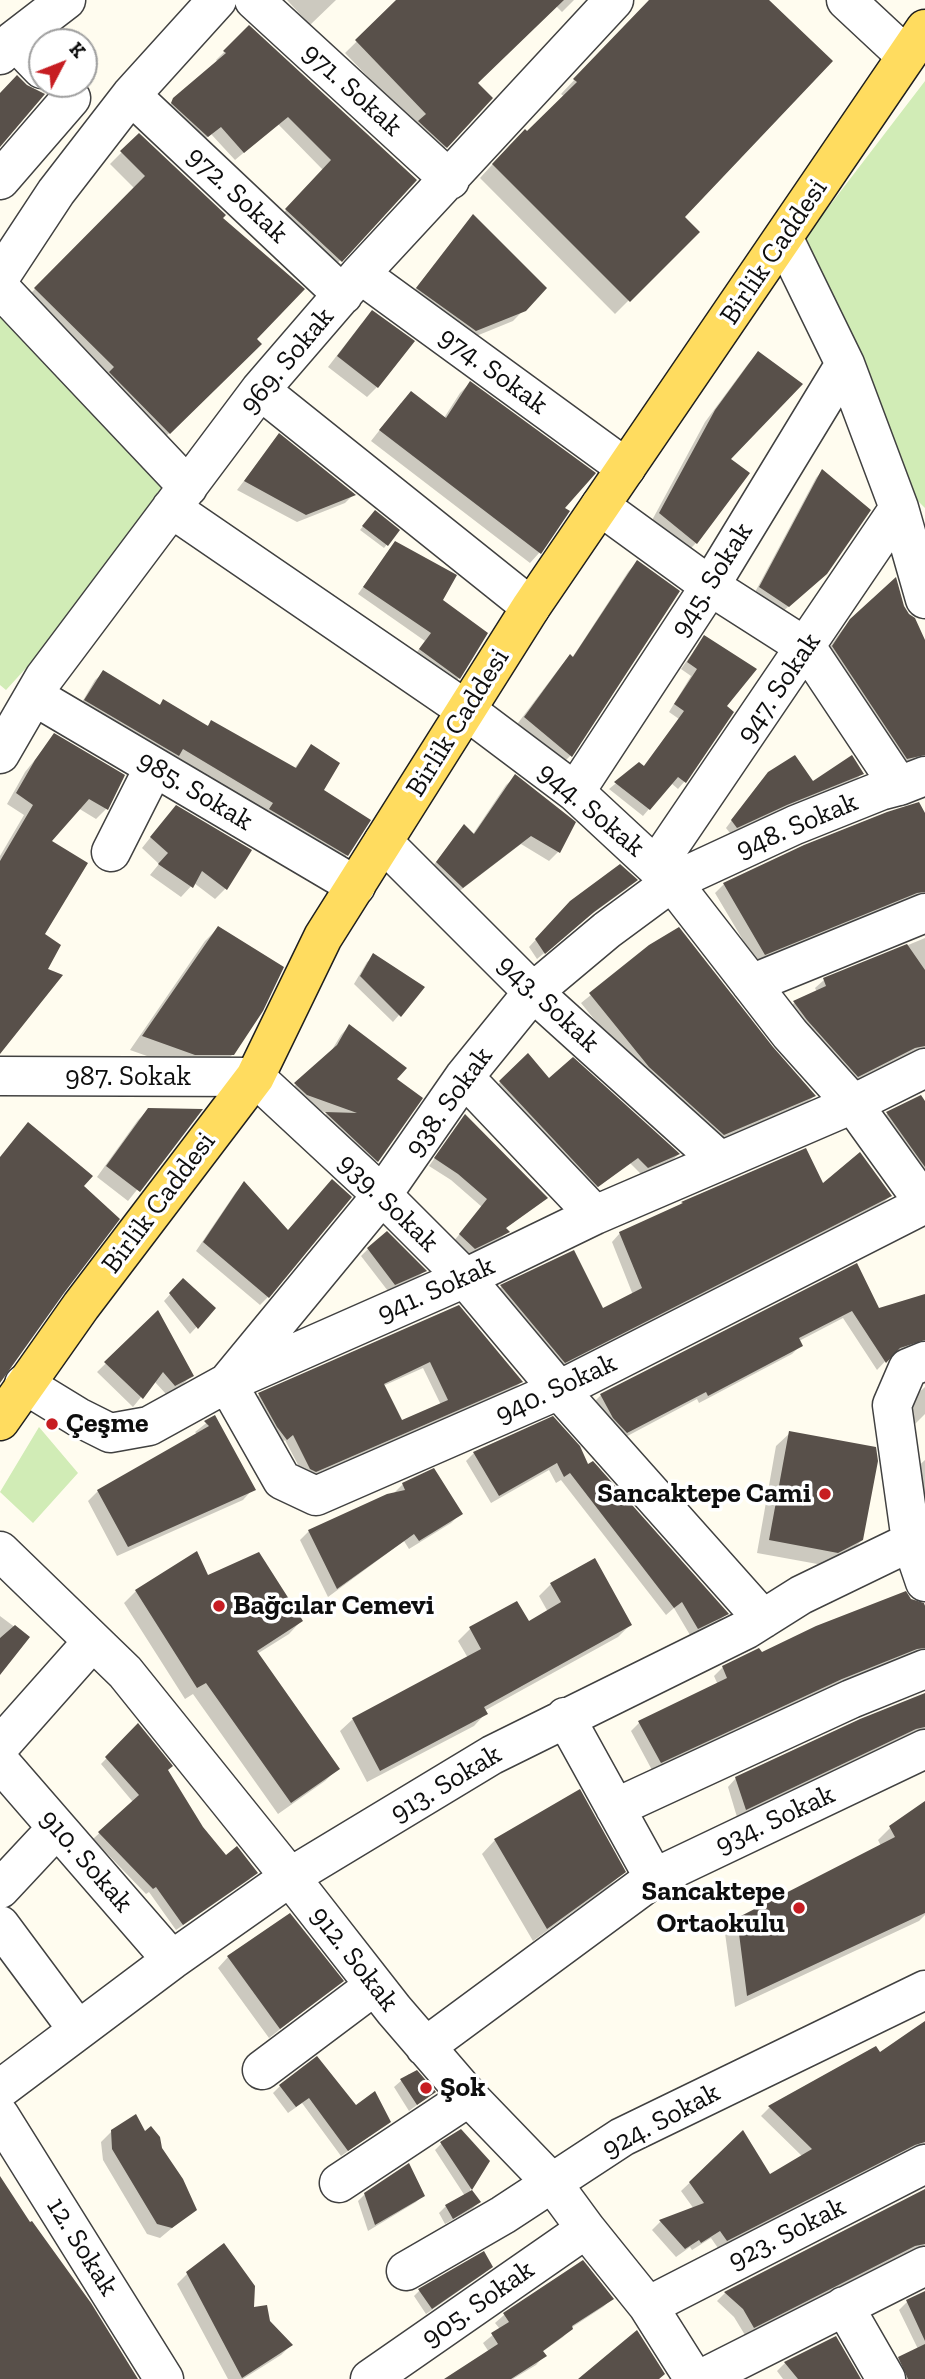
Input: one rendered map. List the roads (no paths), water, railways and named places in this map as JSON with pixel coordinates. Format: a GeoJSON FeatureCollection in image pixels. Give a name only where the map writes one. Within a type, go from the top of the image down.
{"type":"FeatureCollection","features":[{"type":"Feature","properties":{"kind":"main road","name":"Birlik Caddesi"},"geometry":{"type":"LineString","coordinates":[[0,1421],[24,1384],[255,1077],[323,937],[531,607],[915,43]]}},
{"type":"Feature","properties":{"kind":"street"},"geometry":{"type":"LineString","coordinates":[[28,60],[7,47],[66,0]]}},
{"type":"Feature","properties":{"kind":"street"},"geometry":{"type":"LineString","coordinates":[[0,277],[56,192],[131,95],[217,0]]}},
{"type":"Feature","properties":{"kind":"street","name":"971. Sokak"},"geometry":{"type":"LineString","coordinates":[[254,0],[450,180]]}},
{"type":"Feature","properties":{"kind":"street","name":"969. Sokak"},"geometry":{"type":"LineString","coordinates":[[3,739],[44,678],[260,390],[351,285],[614,0]]}},
{"type":"Feature","properties":{"kind":"street"},"geometry":{"type":"LineString","coordinates":[[846,0],[915,43]]}},
{"type":"Feature","properties":{"kind":"street","name":"972. Sokak"},"geometry":{"type":"LineString","coordinates":[[131,95],[351,285]]}},
{"type":"Feature","properties":{"kind":"street"},"geometry":{"type":"LineString","coordinates":[[0,180],[59,98]]}},
{"type":"Feature","properties":{"kind":"street"},"geometry":{"type":"LineString","coordinates":[[71,98],[104,131]]}},
{"type":"Feature","properties":{"kind":"street"},"geometry":{"type":"LineString","coordinates":[[784,239],[845,364],[900,508],[925,599]]}},
{"type":"Feature","properties":{"kind":"street","name":"974. Sokak"},"geometry":{"type":"LineString","coordinates":[[351,285],[626,468]]}},
{"type":"Feature","properties":{"kind":"street","name":"944. Sokak"},"geometry":{"type":"LineString","coordinates":[[0,288],[179,498],[575,792],[664,874],[790,1034],[853,1104],[925,1204]]}},
{"type":"Feature","properties":{"kind":"street","name":"945. Sokak"},"geometry":{"type":"LineString","coordinates":[[575,792],[710,586],[845,364]]}},
{"type":"Feature","properties":{"kind":"street"},"geometry":{"type":"LineString","coordinates":[[260,390],[531,607]]}},
{"type":"Feature","properties":{"kind":"street"},"geometry":{"type":"LineString","coordinates":[[600,506],[710,586],[807,648],[912,781]]}},
{"type":"Feature","properties":{"kind":"street","name":"947. Sokak"},"geometry":{"type":"LineString","coordinates":[[664,874],[807,648],[900,508]]}},
{"type":"Feature","properties":{"kind":"street","name":"985. Sokak"},"geometry":{"type":"LineString","coordinates":[[34,696],[356,886]]}},
{"type":"Feature","properties":{"kind":"street"},"geometry":{"type":"LineString","coordinates":[[111,852],[154,767]]}},
{"type":"Feature","properties":{"kind":"street","name":"948. Sokak"},"geometry":{"type":"LineString","coordinates":[[664,874],[880,790],[912,781]]}},
{"type":"Feature","properties":{"kind":"street","name":"943. Sokak"},"geometry":{"type":"LineString","coordinates":[[383,842],[533,992],[719,1160]]}},
{"type":"Feature","properties":{"kind":"street","name":"938. Sokak"},"geometry":{"type":"LineString","coordinates":[[227,1383],[382,1195],[464,1077],[533,992],[607,930],[664,874]]}},
{"type":"Feature","properties":{"kind":"street"},"geometry":{"type":"LineString","coordinates":[[751,984],[925,913]]}},
{"type":"Feature","properties":{"kind":"street","name":"941. Sokak"},"geometry":{"type":"LineString","coordinates":[[24,1384],[110,1433],[149,1426],[227,1383],[465,1278],[595,1215],[853,1104],[925,1068]]}},
{"type":"Feature","properties":{"kind":"street","name":"987. Sokak"},"geometry":{"type":"LineString","coordinates":[[3,1081],[255,1077]]}},
{"type":"Feature","properties":{"kind":"street","name":"939. Sokak"},"geometry":{"type":"LineString","coordinates":[[255,1077],[382,1195],[465,1278],[559,1390],[764,1619]]}},
{"type":"Feature","properties":{"kind":"street"},"geometry":{"type":"LineString","coordinates":[[464,1077],[595,1215]]}},
{"type":"Feature","properties":{"kind":"street","name":"940. Sokak"},"geometry":{"type":"LineString","coordinates":[[227,1383],[282,1480],[316,1496],[559,1390],[925,1204]]}},
{"type":"Feature","properties":{"kind":"street"},"geometry":{"type":"LineString","coordinates":[[925,1361],[908,1368],[892,1405],[925,1582]]}},
{"type":"Feature","properties":{"kind":"street","name":"913. Sokak"},"geometry":{"type":"LineString","coordinates":[[0,2089],[172,1960],[290,1877],[492,1755],[764,1619],[800,1595],[918,1538]]}},
{"type":"Feature","properties":{"kind":"street","name":"912. Sokak"},"geometry":{"type":"LineString","coordinates":[[0,1551],[124,1672],[425,2047],[553,2184],[648,2306],[694,2379]]}},
{"type":"Feature","properties":{"kind":"street"},"geometry":{"type":"LineString","coordinates":[[0,1746],[93,1641]]}},
{"type":"Feature","properties":{"kind":"street"},"geometry":{"type":"LineString","coordinates":[[615,1808],[851,1699],[925,1669]]}},
{"type":"Feature","properties":{"kind":"street"},"geometry":{"type":"LineString","coordinates":[[565,1717],[654,1878]]}},
{"type":"Feature","properties":{"kind":"street","name":"934. Sokak"},"geometry":{"type":"LineString","coordinates":[[425,2047],[654,1878],[925,1749]]}},
{"type":"Feature","properties":{"kind":"street","name":"910. Sokak"},"geometry":{"type":"LineString","coordinates":[[0,1762],[172,1960]]}},
{"type":"Feature","properties":{"kind":"street"},"geometry":{"type":"LineString","coordinates":[[0,1889],[57,1828]]}},
{"type":"Feature","properties":{"kind":"street"},"geometry":{"type":"LineString","coordinates":[[0,1925],[78,2030]]}},
{"type":"Feature","properties":{"kind":"street"},"geometry":{"type":"LineString","coordinates":[[262,2070],[374,1986]]}},
{"type":"Feature","properties":{"kind":"street","name":"924. Sokak"},"geometry":{"type":"LineString","coordinates":[[406,2271],[553,2184],[622,2137],[925,1990]]}},
{"type":"Feature","properties":{"kind":"street"},"geometry":{"type":"LineString","coordinates":[[340,2183],[469,2097]]}},
{"type":"Feature","properties":{"kind":"street","name":"12. Sokak"},"geometry":{"type":"LineString","coordinates":[[0,2116],[163,2378]]}},
{"type":"Feature","properties":{"kind":"street","name":"923. Sokak"},"geometry":{"type":"LineString","coordinates":[[648,2306],[925,2164]]}},
{"type":"Feature","properties":{"kind":"street","name":"905. Sokak"},"geometry":{"type":"LineString","coordinates":[[370,2379],[586,2229]]}},
{"type":"Feature","properties":{"kind":"street"},"geometry":{"type":"LineString","coordinates":[[701,2379],[925,2266]]}},
{"type":"Feature","properties":{"kind":"street"},"geometry":{"type":"LineString","coordinates":[[844,2306],[886,2379]]}},
{"type":"Feature","properties":{"kind":"place","name":"Çeşme"},"geometry":{"type":"Point","coordinates":[52,1424]}},
{"type":"Feature","properties":{"kind":"place","name":"Sancaktepe Cami"},"geometry":{"type":"Point","coordinates":[825,1494]}},
{"type":"Feature","properties":{"kind":"place","name":"Bağcılar Cemevi"},"geometry":{"type":"Point","coordinates":[219,1606]}},
{"type":"Feature","properties":{"kind":"place","name":"Sancaktepe Ortaokulu"},"geometry":{"type":"Point","coordinates":[799,1908]}},
{"type":"Feature","properties":{"kind":"place","name":"Şok"},"geometry":{"type":"Point","coordinates":[426,2088]}}]}
